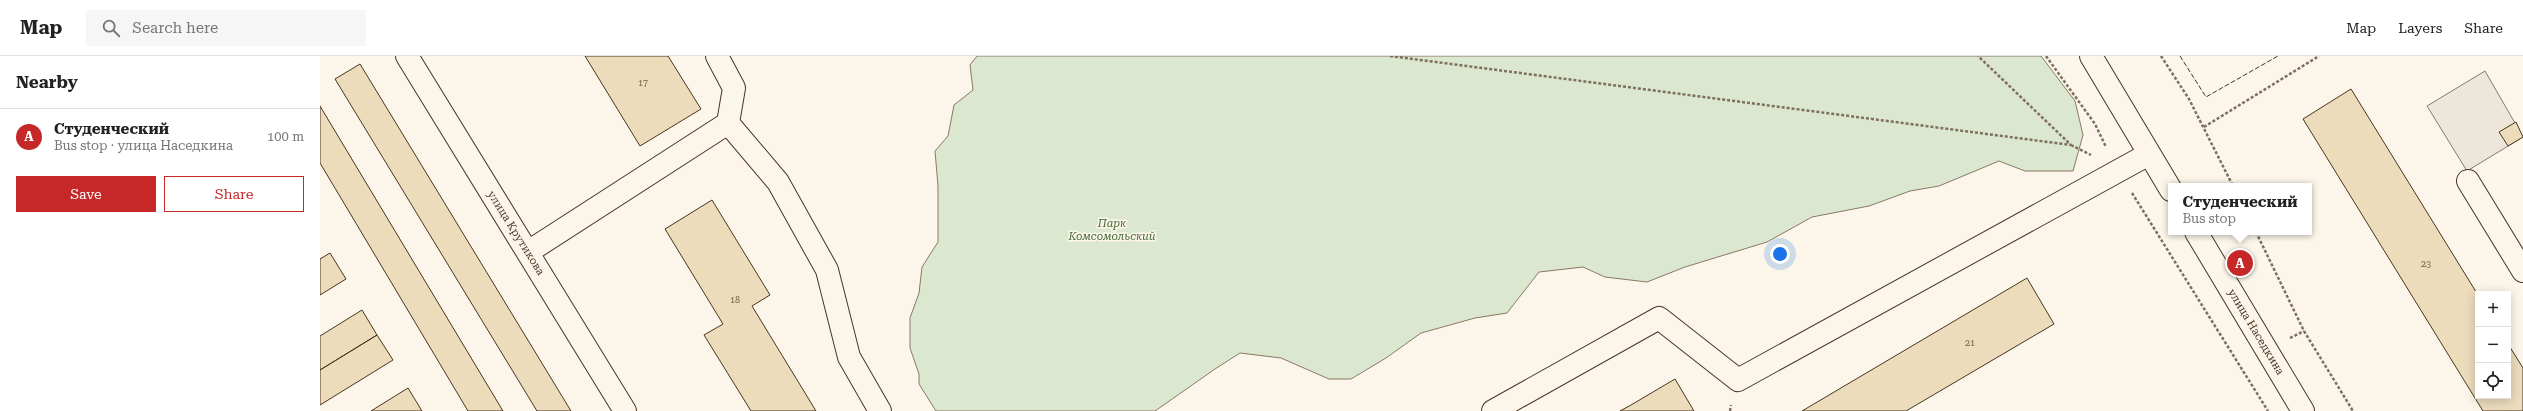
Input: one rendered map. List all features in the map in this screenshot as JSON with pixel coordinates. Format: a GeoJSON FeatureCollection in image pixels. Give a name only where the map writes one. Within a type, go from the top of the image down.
{"type":"FeatureCollection","features":[{"type":"Feature","properties":{"kind":"street","name":"улица Крутикова"},"geometry":{"type":"LineString","coordinates":[[407,56],[625,411]]}},
{"type":"Feature","properties":{"kind":"street"},"geometry":{"type":"LineString","coordinates":[[528,252],[728,123],[734,88],[717,56]]}},
{"type":"Feature","properties":{"kind":"street"},"geometry":{"type":"LineString","coordinates":[[2091,56],[2168,185]]}},
{"type":"Feature","properties":{"kind":"street"},"geometry":{"type":"LineString","coordinates":[[728,123],[778,182],[827,270],[848,357],[880,411]]}},
{"type":"Feature","properties":{"kind":"street"},"geometry":{"type":"LineString","coordinates":[[1493,411],[1658,318],[1738,380],[2117,170],[2149,154]]}},
{"type":"Feature","properties":{"kind":"street"},"geometry":{"type":"LineString","coordinates":[[2468,181],[2523,272]]}},
{"type":"Feature","properties":{"kind":"street","name":"улица Наседкина"},"geometry":{"type":"LineString","coordinates":[[2198,235],[2303,411]]}},
{"type":"Feature","properties":{"kind":"path"},"geometry":{"type":"LineString","coordinates":[[1390,56],[2071,145],[1978,56]]}},
{"type":"Feature","properties":{"kind":"path"},"geometry":{"type":"LineString","coordinates":[[2046,56],[2095,124],[2117,170],[2268,411]]}},
{"type":"Feature","properties":{"kind":"path"},"geometry":{"type":"LineString","coordinates":[[2162,56],[2204,127],[2232,183]]}},
{"type":"Feature","properties":{"kind":"path"},"geometry":{"type":"LineString","coordinates":[[2204,127],[2320,56]]}},
{"type":"Feature","properties":{"kind":"path"},"geometry":{"type":"LineString","coordinates":[[2257,235],[2304,331],[2353,411]]}},
{"type":"Feature","properties":{"kind":"green space","name":"Парк Комсомольский"},"geometry":{"type":"Polygon","coordinates":[[[977,56],[2041,56],[2075,101],[2083,135],[2073,171],[2025,171],[1999,161],[1939,186],[1910,191],[1869,206],[1812,217],[1767,242],[1685,267],[1647,282],[1605,277],[1583,267],[1539,272],[1507,313],[1475,318],[1421,333],[1386,358],[1351,379],[1329,379],[1281,358],[1240,353],[1155,411],[936,411],[919,384],[919,374],[910,348],[910,318],[919,293],[922,267],[938,242],[938,186],[935,151],[948,136],[954,105],[973,90],[970,65],[977,56]]]}},
{"type":"Feature","properties":{"kind":"shaded area"},"geometry":{"type":"Polygon","coordinates":[[[2485,71],[2523,137],[2467,171],[2427,106],[2485,71]]]}},
{"type":"Feature","properties":{"kind":"building"},"geometry":{"type":"Polygon","coordinates":[[[585,56],[668,56],[701,109],[640,146],[585,56]]]}},
{"type":"Feature","properties":{"kind":"building"},"geometry":{"type":"Polygon","coordinates":[[[360,64],[571,411],[537,411],[335,79],[360,64]]]}},
{"type":"Feature","properties":{"kind":"building"},"geometry":{"type":"Polygon","coordinates":[[[2351,89],[2476,291],[2475,398],[2303,119],[2351,89]]]}},
{"type":"Feature","properties":{"kind":"building"},"geometry":{"type":"Polygon","coordinates":[[[320,106],[503,411],[468,411],[320,163],[320,106]]]}},
{"type":"Feature","properties":{"kind":"building"},"geometry":{"type":"Polygon","coordinates":[[[2516,122],[2523,137],[2508,146],[2499,132],[2516,122]]]}},
{"type":"Feature","properties":{"kind":"building"},"geometry":{"type":"Polygon","coordinates":[[[712,200],[770,295],[752,306],[816,411],[751,411],[704,335],[723,324],[665,229],[712,200]]]}},
{"type":"Feature","properties":{"kind":"building"},"geometry":{"type":"Polygon","coordinates":[[[330,253],[346,279],[320,295],[320,259],[330,253]]]}},
{"type":"Feature","properties":{"kind":"building"},"geometry":{"type":"Polygon","coordinates":[[[2027,278],[2054,324],[1906,411],[1802,411],[2027,278]]]}},
{"type":"Feature","properties":{"kind":"building"},"geometry":{"type":"Polygon","coordinates":[[[362,310],[377,335],[320,370],[320,336],[362,310]]]}},
{"type":"Feature","properties":{"kind":"building"},"geometry":{"type":"Polygon","coordinates":[[[377,335],[393,360],[320,405],[320,370],[377,335]]]}},
{"type":"Feature","properties":{"kind":"building"},"geometry":{"type":"Polygon","coordinates":[[[2511,349],[2523,368],[2523,411],[2483,411],[2476,399],[2511,399],[2511,349]]]}},
{"type":"Feature","properties":{"kind":"building"},"geometry":{"type":"Polygon","coordinates":[[[1675,379],[1694,411],[1620,411],[1631,405],[1675,379]]]}},
{"type":"Feature","properties":{"kind":"building"},"geometry":{"type":"Polygon","coordinates":[[[408,388],[422,411],[371,411],[408,388]]]}},
{"type":"Feature","properties":{"kind":"fence"},"geometry":{"type":"LineString","coordinates":[[2180,56],[2206,97],[2278,56]]}},
{"type":"Feature","properties":{"kind":"place","name":"Студенческий"},"geometry":{"type":"Point","coordinates":[2240,263]}}]}
